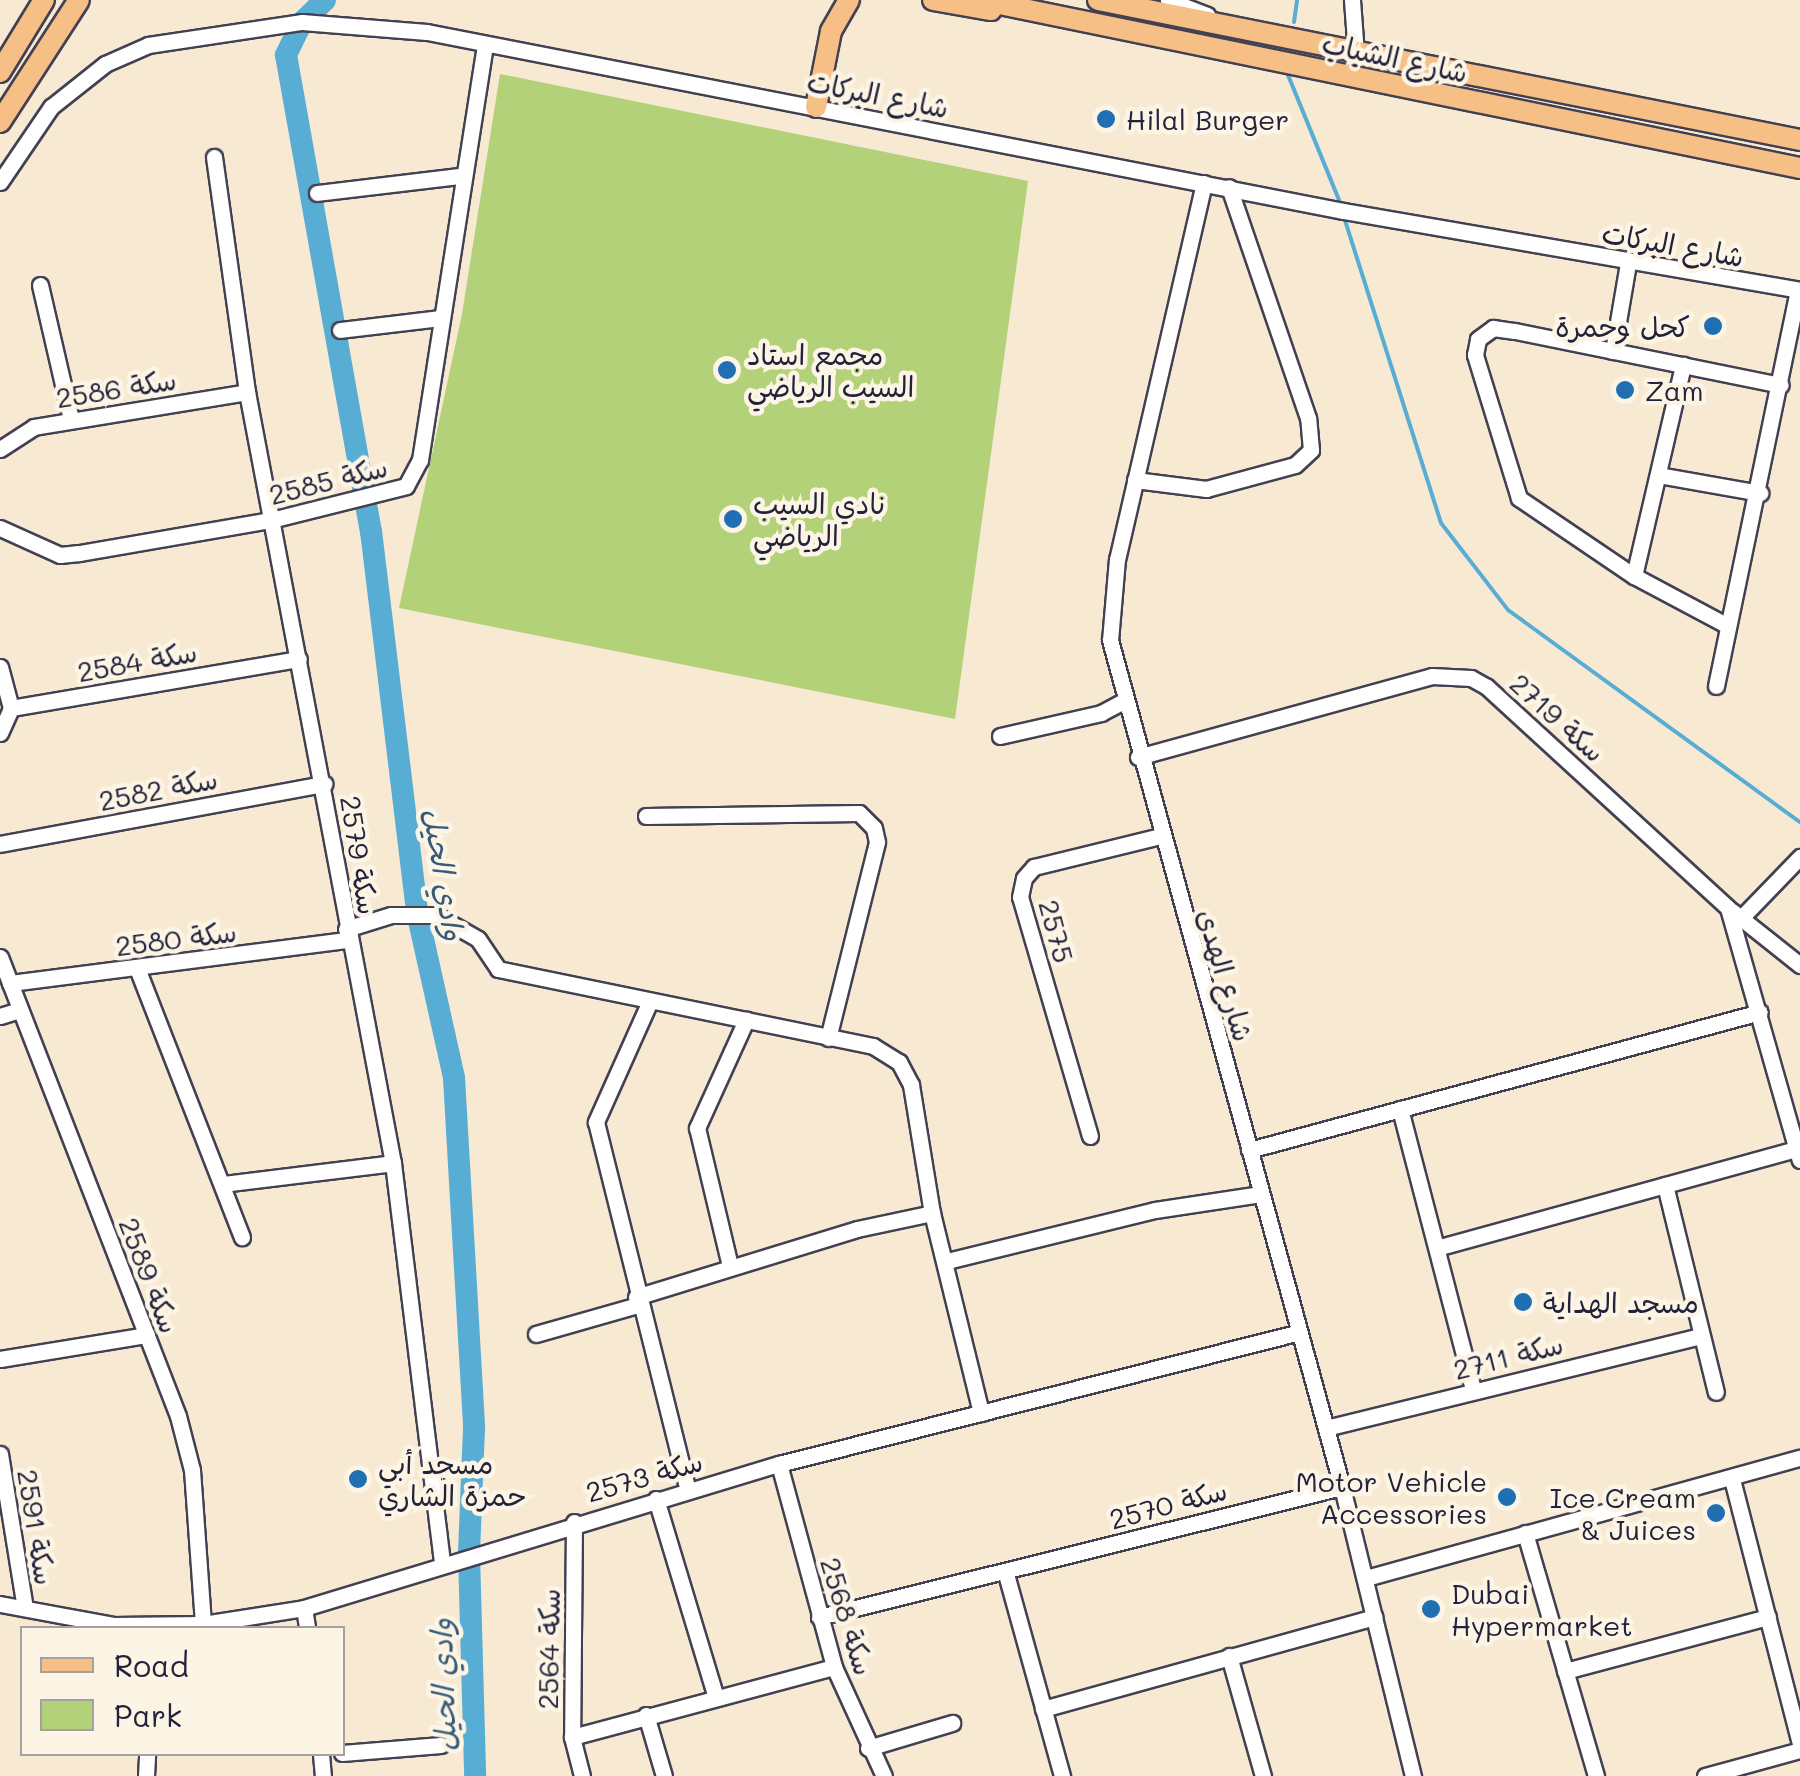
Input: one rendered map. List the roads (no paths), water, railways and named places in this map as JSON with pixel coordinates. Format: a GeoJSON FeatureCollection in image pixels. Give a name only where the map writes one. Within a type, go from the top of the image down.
{"type":"FeatureCollection","features":[{"type":"Feature","properties":{"kind":"main road"},"geometry":{"type":"LineString","coordinates":[[18,42],[34,0]]}},
{"type":"Feature","properties":{"kind":"main road"},"geometry":{"type":"LineString","coordinates":[[0,72],[44,0]]}},
{"type":"Feature","properties":{"kind":"main road"},"geometry":{"type":"LineString","coordinates":[[826,0],[831,31]]}},
{"type":"Feature","properties":{"kind":"main road"},"geometry":{"type":"LineString","coordinates":[[816,107],[831,31],[849,0]]}},
{"type":"Feature","properties":{"kind":"main road"},"geometry":{"type":"LineString","coordinates":[[933,0],[1172,40]]}},
{"type":"Feature","properties":{"kind":"main road","name":"شارع الشباب"},"geometry":{"type":"LineString","coordinates":[[980,0],[1800,168]]}},
{"type":"Feature","properties":{"kind":"main road","name":"شارع الشباب"},"geometry":{"type":"LineString","coordinates":[[1098,0],[1356,54],[1800,137]]}},
{"type":"Feature","properties":{"kind":"main road"},"geometry":{"type":"LineString","coordinates":[[0,122],[79,2]]}},
{"type":"Feature","properties":{"kind":"street"},"geometry":{"type":"LineString","coordinates":[[1168,0],[1302,43]]}},
{"type":"Feature","properties":{"kind":"street"},"geometry":{"type":"LineString","coordinates":[[1352,0],[1356,54]]}},
{"type":"Feature","properties":{"kind":"street","name":"شارع البركات"},"geometry":{"type":"LineString","coordinates":[[0,182],[50,107],[105,64],[148,46],[302,22],[427,32],[1628,263],[1799,290]]}},
{"type":"Feature","properties":{"kind":"street","name":"سكة 2585"},"geometry":{"type":"LineString","coordinates":[[0,528],[60,555],[275,520],[406,486],[420,460],[460,176],[485,44]]}},
{"type":"Feature","properties":{"kind":"street","name":"سكة 2579"},"geometry":{"type":"LineString","coordinates":[[214,157],[247,392],[275,520],[324,784],[347,934],[393,1163],[442,1564]]}},
{"type":"Feature","properties":{"kind":"street"},"geometry":{"type":"LineString","coordinates":[[317,193],[460,176]]}},
{"type":"Feature","properties":{"kind":"street","name":"شارع الهدى"},"geometry":{"type":"LineString","coordinates":[[1204,183],[1109,602],[1124,700],[1138,756],[1342,1487],[1413,1776]]}},
{"type":"Feature","properties":{"kind":"street"},"geometry":{"type":"LineString","coordinates":[[1135,480],[1206,490],[1294,464],[1311,450],[1308,418],[1230,188]]}},
{"type":"Feature","properties":{"kind":"street"},"geometry":{"type":"LineString","coordinates":[[1613,351],[1628,263]]}},
{"type":"Feature","properties":{"kind":"street"},"geometry":{"type":"LineString","coordinates":[[40,286],[71,420]]}},
{"type":"Feature","properties":{"kind":"street"},"geometry":{"type":"LineString","coordinates":[[1716,686],[1760,492],[1799,290]]}},
{"type":"Feature","properties":{"kind":"street"},"geometry":{"type":"LineString","coordinates":[[340,330],[441,318]]}},
{"type":"Feature","properties":{"kind":"street"},"geometry":{"type":"LineString","coordinates":[[1728,626],[1634,576],[1519,498],[1475,355],[1478,338],[1493,328],[1781,385]]}},
{"type":"Feature","properties":{"kind":"street"},"geometry":{"type":"LineString","coordinates":[[1634,576],[1684,365]]}},
{"type":"Feature","properties":{"kind":"street","name":"سكة 2586"},"geometry":{"type":"LineString","coordinates":[[0,449],[34,427],[247,392]]}},
{"type":"Feature","properties":{"kind":"street"},"geometry":{"type":"LineString","coordinates":[[1658,475],[1760,492]]}},
{"type":"Feature","properties":{"kind":"street","name":"سكة 2584"},"geometry":{"type":"LineString","coordinates":[[11,708],[298,659]]}},
{"type":"Feature","properties":{"kind":"street"},"geometry":{"type":"LineString","coordinates":[[0,667],[11,708],[0,734]]}},
{"type":"Feature","properties":{"kind":"street","name":"سكة 2719"},"geometry":{"type":"LineString","coordinates":[[1138,756],[1406,682],[1471,678],[1735,913],[1800,964]]}},
{"type":"Feature","properties":{"kind":"street"},"geometry":{"type":"LineString","coordinates":[[1000,736],[1101,713],[1124,700]]}},
{"type":"Feature","properties":{"kind":"street","name":"سكة 2582"},"geometry":{"type":"LineString","coordinates":[[0,844],[324,784]]}},
{"type":"Feature","properties":{"kind":"street"},"geometry":{"type":"LineString","coordinates":[[646,816],[860,813],[874,828],[876,842],[828,1038]]}},
{"type":"Feature","properties":{"kind":"street","name":"2575"},"geometry":{"type":"LineString","coordinates":[[1090,1136],[1020,897],[1034,866],[1160,836]]}},
{"type":"Feature","properties":{"kind":"street"},"geometry":{"type":"LineString","coordinates":[[1440,1248],[1666,1185],[1799,1153],[1735,913],[1800,857]]}},
{"type":"Feature","properties":{"kind":"street","name":"سكة 2580"},"geometry":{"type":"LineString","coordinates":[[10,983],[137,968],[347,934],[390,914],[436,915],[478,939],[498,969],[872,1046],[898,1062],[911,1085],[932,1213],[981,1413]]}},
{"type":"Feature","properties":{"kind":"street","name":"سكة 2589"},"geometry":{"type":"LineString","coordinates":[[0,957],[147,1335],[192,1470],[203,1624]]}},
{"type":"Feature","properties":{"kind":"street"},"geometry":{"type":"LineString","coordinates":[[137,968],[242,1237]]}},
{"type":"Feature","properties":{"kind":"street"},"geometry":{"type":"LineString","coordinates":[[650,1001],[596,1122],[637,1301],[688,1490]]}},
{"type":"Feature","properties":{"kind":"street"},"geometry":{"type":"LineString","coordinates":[[0,1016],[20,1010]]}},
{"type":"Feature","properties":{"kind":"street"},"geometry":{"type":"LineString","coordinates":[[1249,1150],[1760,1012]]}},
{"type":"Feature","properties":{"kind":"street"},"geometry":{"type":"LineString","coordinates":[[730,1266],[697,1128],[746,1020]]}},
{"type":"Feature","properties":{"kind":"street"},"geometry":{"type":"LineString","coordinates":[[1400,1109],[1440,1248],[1473,1390]]}},
{"type":"Feature","properties":{"kind":"street"},"geometry":{"type":"LineString","coordinates":[[222,1184],[393,1163]]}},
{"type":"Feature","properties":{"kind":"street"},"geometry":{"type":"LineString","coordinates":[[1666,1185],[1716,1392]]}},
{"type":"Feature","properties":{"kind":"street"},"geometry":{"type":"LineString","coordinates":[[947,1262],[1155,1210],[1261,1194]]}},
{"type":"Feature","properties":{"kind":"street"},"geometry":{"type":"LineString","coordinates":[[536,1334],[730,1266],[932,1213]]}},
{"type":"Feature","properties":{"kind":"street","name":"سكة 2573"},"geometry":{"type":"LineString","coordinates":[[0,1604],[113,1625],[148,1626],[203,1624],[304,1608],[574,1522],[779,1464],[1300,1332]]}},
{"type":"Feature","properties":{"kind":"street"},"geometry":{"type":"LineString","coordinates":[[0,1359],[147,1335]]}},
{"type":"Feature","properties":{"kind":"street","name":"سكة 2711"},"geometry":{"type":"LineString","coordinates":[[1326,1428],[1701,1336]]}},
{"type":"Feature","properties":{"kind":"street","name":"سكة 2591"},"geometry":{"type":"LineString","coordinates":[[0,1454],[25,1608]]}},
{"type":"Feature","properties":{"kind":"street"},"geometry":{"type":"LineString","coordinates":[[1366,1578],[1800,1458]]}},
{"type":"Feature","properties":{"kind":"street","name":"سكة 2568"},"geometry":{"type":"LineString","coordinates":[[779,1464],[834,1668],[884,1776]]}},
{"type":"Feature","properties":{"kind":"street"},"geometry":{"type":"LineString","coordinates":[[1706,1776],[1800,1747],[1732,1479]]}},
{"type":"Feature","properties":{"kind":"street","name":"سكة 2570"},"geometry":{"type":"LineString","coordinates":[[819,1616],[1006,1574],[1342,1487]]}},
{"type":"Feature","properties":{"kind":"street"},"geometry":{"type":"LineString","coordinates":[[656,1499],[716,1698]]}},
{"type":"Feature","properties":{"kind":"street","name":"سكة 2564"},"geometry":{"type":"LineString","coordinates":[[574,1522],[572,1738],[582,1776]]}},
{"type":"Feature","properties":{"kind":"street"},"geometry":{"type":"LineString","coordinates":[[1526,1533],[1596,1776]]}},
{"type":"Feature","properties":{"kind":"street"},"geometry":{"type":"LineString","coordinates":[[1006,1574],[1062,1776]]}},
{"type":"Feature","properties":{"kind":"street"},"geometry":{"type":"LineString","coordinates":[[304,1608],[307,1626]]}},
{"type":"Feature","properties":{"kind":"street"},"geometry":{"type":"LineString","coordinates":[[1043,1709],[1374,1617]]}},
{"type":"Feature","properties":{"kind":"street"},"geometry":{"type":"LineString","coordinates":[[1565,1670],[1768,1617]]}},
{"type":"Feature","properties":{"kind":"street"},"geometry":{"type":"LineString","coordinates":[[1230,1656],[1264,1776]]}},
{"type":"Feature","properties":{"kind":"street"},"geometry":{"type":"LineString","coordinates":[[572,1738],[646,1715],[834,1668]]}},
{"type":"Feature","properties":{"kind":"street"},"geometry":{"type":"LineString","coordinates":[[646,1715],[664,1776]]}},
{"type":"Feature","properties":{"kind":"street"},"geometry":{"type":"LineString","coordinates":[[868,1748],[952,1723]]}},
{"type":"Feature","properties":{"kind":"street"},"geometry":{"type":"LineString","coordinates":[[345,1753],[441,1744]]}},
{"type":"Feature","properties":{"kind":"waterway","name":"وادي الحيل"},"geometry":{"type":"LineString","coordinates":[[325,0],[302,22],[286,55],[371,531],[417,912],[454,1078],[474,1428],[469,1555],[475,1776]]}},
{"type":"Feature","properties":{"kind":"waterway"},"geometry":{"type":"LineString","coordinates":[[1294,22],[1297,0]]}},
{"type":"Feature","properties":{"kind":"waterway"},"geometry":{"type":"LineString","coordinates":[[1288,75],[1341,205]]}},
{"type":"Feature","properties":{"kind":"waterway"},"geometry":{"type":"LineString","coordinates":[[1343,214],[1441,523],[1508,610],[1800,822]]}},
{"type":"Feature","properties":{"kind":"place","name":"Hilal Burger"},"geometry":{"type":"Point","coordinates":[1106,119]}},
{"type":"Feature","properties":{"kind":"place","name":"كحل وحمرة"},"geometry":{"type":"Point","coordinates":[1713,326]}},
{"type":"Feature","properties":{"kind":"place","name":"مجمع استاد السيب الرياضي"},"geometry":{"type":"Point","coordinates":[727,370]}},
{"type":"Feature","properties":{"kind":"place","name":"Zam"},"geometry":{"type":"Point","coordinates":[1625,390]}},
{"type":"Feature","properties":{"kind":"place","name":"نادي السيب الرياضي"},"geometry":{"type":"Point","coordinates":[733,519]}},
{"type":"Feature","properties":{"kind":"place","name":"مسجد الهداية"},"geometry":{"type":"Point","coordinates":[1523,1302]}},
{"type":"Feature","properties":{"kind":"place","name":"مسجد أبي حمزة الشاري"},"geometry":{"type":"Point","coordinates":[358,1479]}},
{"type":"Feature","properties":{"kind":"place","name":"Motor Vehicle Accessories"},"geometry":{"type":"Point","coordinates":[1507,1497]}},
{"type":"Feature","properties":{"kind":"place","name":"Ice Cream & Juices"},"geometry":{"type":"Point","coordinates":[1716,1513]}},
{"type":"Feature","properties":{"kind":"place","name":"Dubai Hypermarket"},"geometry":{"type":"Point","coordinates":[1431,1609]}}]}
